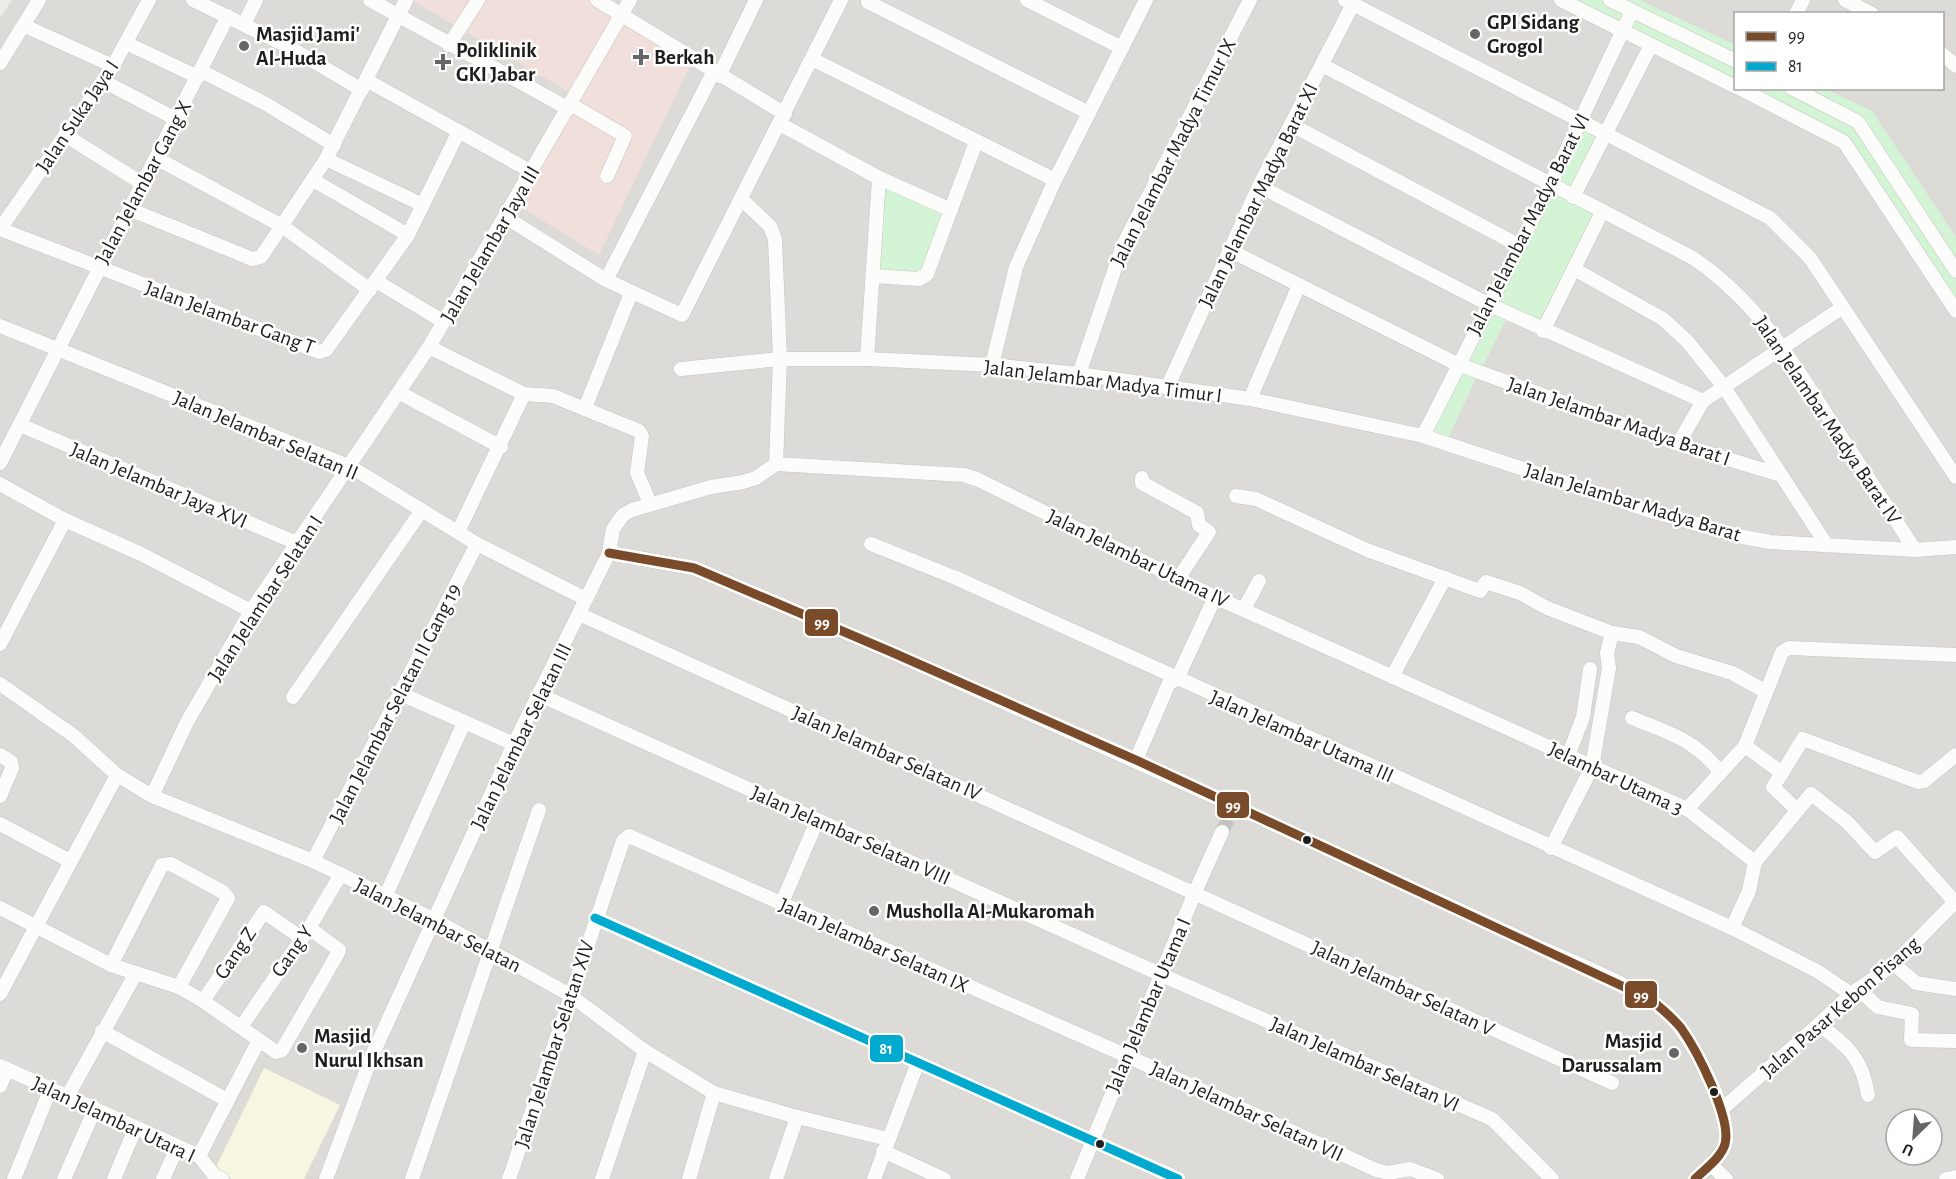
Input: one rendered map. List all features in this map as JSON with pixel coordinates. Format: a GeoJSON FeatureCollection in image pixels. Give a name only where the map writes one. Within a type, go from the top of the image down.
{"type":"FeatureCollection","features":[{"type":"Feature","properties":{"kind":"street"},"geometry":{"type":"LineString","coordinates":[[0,63],[39,0]]}},
{"type":"Feature","properties":{"kind":"street","name":"Jalan Suka Jaya I"},"geometry":{"type":"LineString","coordinates":[[0,229],[113,66],[149,0]]}},
{"type":"Feature","properties":{"kind":"street"},"geometry":{"type":"LineString","coordinates":[[193,0],[532,172]]}},
{"type":"Feature","properties":{"kind":"street"},"geometry":{"type":"LineString","coordinates":[[244,24],[256,0]]}},
{"type":"Feature","properties":{"kind":"street"},"geometry":{"type":"LineString","coordinates":[[370,0],[449,45],[625,136],[607,176]]}},
{"type":"Feature","properties":{"kind":"street"},"geometry":{"type":"LineString","coordinates":[[129,209],[252,259],[261,257],[334,145],[406,0]]}},
{"type":"Feature","properties":{"kind":"street"},"geometry":{"type":"LineString","coordinates":[[449,45],[478,0]]}},
{"type":"Feature","properties":{"kind":"street"},"geometry":{"type":"LineString","coordinates":[[597,0],[879,178],[949,209]]}},
{"type":"Feature","properties":{"kind":"street","name":"Jalan Jelambar Jaya III"},"geometry":{"type":"LineString","coordinates":[[351,467],[444,322],[630,0]]}},
{"type":"Feature","properties":{"kind":"street"},"geometry":{"type":"LineString","coordinates":[[606,280],[756,0]]}},
{"type":"Feature","properties":{"kind":"street"},"geometry":{"type":"LineString","coordinates":[[506,217],[606,280],[676,315],[682,315],[783,119],[841,0]]}},
{"type":"Feature","properties":{"kind":"street"},"geometry":{"type":"LineString","coordinates":[[1027,0],[1122,48]]}},
{"type":"Feature","properties":{"kind":"street"},"geometry":{"type":"LineString","coordinates":[[992,365],[1016,267],[1054,180],[1146,0]]}},
{"type":"Feature","properties":{"kind":"street","name":"Jalan Jelambar Madya Timur IX"},"geometry":{"type":"LineString","coordinates":[[1079,374],[1123,245],[1250,0]]}},
{"type":"Feature","properties":{"kind":"street"},"geometry":{"type":"LineString","coordinates":[[1561,0],[1734,86]]}},
{"type":"Feature","properties":{"kind":"street"},"geometry":{"type":"LineString","coordinates":[[1610,0],[1734,60]]}},
{"type":"Feature","properties":{"kind":"street"},"geometry":{"type":"LineString","coordinates":[[1845,0],[1868,12]]}},
{"type":"Feature","properties":{"kind":"street"},"geometry":{"type":"LineString","coordinates":[[866,1],[1089,113]]}},
{"type":"Feature","properties":{"kind":"street"},"geometry":{"type":"LineString","coordinates":[[1349,2],[1770,218],[1810,258],[1956,477]]}},
{"type":"Feature","properties":{"kind":"street","name":"Jalan Jelambar Madya Barat XI"},"geometry":{"type":"LineString","coordinates":[[1167,388],[1259,186],[1322,65],[1349,2]]}},
{"type":"Feature","properties":{"kind":"street","name":"Jalan Jelambar Madya Barat VI"},"geometry":{"type":"LineString","coordinates":[[1423,436],[1457,364],[1550,185],[1632,11]]}},
{"type":"Feature","properties":{"kind":"street","name":"Jalan Jelambar Gang X"},"geometry":{"type":"LineString","coordinates":[[0,463],[228,16]]}},
{"type":"Feature","properties":{"kind":"street"},"geometry":{"type":"LineString","coordinates":[[25,26],[113,66]]}},
{"type":"Feature","properties":{"kind":"street"},"geometry":{"type":"LineString","coordinates":[[126,43],[266,104],[334,145]]}},
{"type":"Feature","properties":{"kind":"street"},"geometry":{"type":"LineString","coordinates":[[1573,197],[1651,45]]}},
{"type":"Feature","properties":{"kind":"street"},"geometry":{"type":"LineString","coordinates":[[1944,56],[1956,66]]}},
{"type":"Feature","properties":{"kind":"street"},"geometry":{"type":"LineString","coordinates":[[812,59],[1054,180]]}},
{"type":"Feature","properties":{"kind":"street","name":"Jalan Jelambar Madya Barat IV"},"geometry":{"type":"LineString","coordinates":[[1322,65],[1693,258],[1712,271],[1749,304],[1783,347],[1915,550]]}},
{"type":"Feature","properties":{"kind":"street"},"geometry":{"type":"LineString","coordinates":[[103,81],[176,119]]}},
{"type":"Feature","properties":{"kind":"street"},"geometry":{"type":"LineString","coordinates":[[1796,90],[1858,122],[1956,272]]}},
{"type":"Feature","properties":{"kind":"street"},"geometry":{"type":"LineString","coordinates":[[1756,92],[1844,142],[1951,292],[1956,311]]}},
{"type":"Feature","properties":{"kind":"street"},"geometry":{"type":"LineString","coordinates":[[1292,125],[1518,245]]}},
{"type":"Feature","properties":{"kind":"street","name":"Jalan Jelambar Gang T"},"geometry":{"type":"LineString","coordinates":[[98,267],[319,352],[326,350],[408,235],[458,133]]}},
{"type":"Feature","properties":{"kind":"street"},"geometry":{"type":"LineString","coordinates":[[65,135],[143,184]]}},
{"type":"Feature","properties":{"kind":"street"},"geometry":{"type":"LineString","coordinates":[[873,276],[923,277],[929,271],[949,209],[976,142]]}},
{"type":"Feature","properties":{"kind":"street"},"geometry":{"type":"LineString","coordinates":[[156,158],[282,226],[373,286],[444,322]]}},
{"type":"Feature","properties":{"kind":"street"},"geometry":{"type":"LineString","coordinates":[[326,159],[423,205]]}},
{"type":"Feature","properties":{"kind":"street"},"geometry":{"type":"LineString","coordinates":[[867,359],[879,178]]}},
{"type":"Feature","properties":{"kind":"street"},"geometry":{"type":"LineString","coordinates":[[313,180],[408,235]]}},
{"type":"Feature","properties":{"kind":"street"},"geometry":{"type":"LineString","coordinates":[[1259,186],[1488,304],[1703,401]]}},
{"type":"Feature","properties":{"kind":"street"},"geometry":{"type":"LineString","coordinates":[[741,198],[774,233],[780,359],[776,464]]}},
{"type":"Feature","properties":{"kind":"street"},"geometry":{"type":"LineString","coordinates":[[1544,331],[1602,212]]}},
{"type":"Feature","properties":{"kind":"street"},"geometry":{"type":"LineString","coordinates":[[0,229],[98,267]]}},
{"type":"Feature","properties":{"kind":"street","name":"Jalan Jelambar Madya Barat I"},"geometry":{"type":"LineString","coordinates":[[1229,250],[1457,364],[1678,444],[1781,475]]}},
{"type":"Feature","properties":{"kind":"street"},"geometry":{"type":"LineString","coordinates":[[1574,269],[1669,323],[1724,387],[1826,544]]}},
{"type":"Feature","properties":{"kind":"street"},"geometry":{"type":"LineString","coordinates":[[1250,399],[1299,285]]}},
{"type":"Feature","properties":{"kind":"street"},"geometry":{"type":"LineString","coordinates":[[585,408],[632,293]]}},
{"type":"Feature","properties":{"kind":"street"},"geometry":{"type":"LineString","coordinates":[[1678,444],[1703,401],[1843,307]]}},
{"type":"Feature","properties":{"kind":"street","name":"Jalan Jelambar Selatan II"},"geometry":{"type":"LineString","coordinates":[[0,326],[351,467],[477,544],[586,599]]}},
{"type":"Feature","properties":{"kind":"street"},"geometry":{"type":"LineString","coordinates":[[429,347],[524,394],[553,396],[641,433],[637,472],[650,503]]}},
{"type":"Feature","properties":{"kind":"street","name":"Jalan Jelambar Madya Timur I"},"geometry":{"type":"LineString","coordinates":[[681,369],[780,359],[867,359],[992,365],[1079,374],[1250,399],[1423,436]]}},
{"type":"Feature","properties":{"kind":"street"},"geometry":{"type":"LineString","coordinates":[[400,393],[501,447]]}},
{"type":"Feature","properties":{"kind":"street"},"geometry":{"type":"LineString","coordinates":[[459,532],[524,394]]}},
{"type":"Feature","properties":{"kind":"street","name":"Jalan Jelambar Jaya XVI"},"geometry":{"type":"LineString","coordinates":[[20,425],[299,543]]}},
{"type":"Feature","properties":{"kind":"street","name":"Jalan Jelambar Madya Barat"},"geometry":{"type":"LineString","coordinates":[[1423,436],[1720,533],[1770,542],[1915,550],[1956,547]]}},
{"type":"Feature","properties":{"kind":"street","name":"Jalan Jelambar Selatan III"},"geometry":{"type":"LineString","coordinates":[[327,1179],[371,1058],[514,744],[609,553],[613,530],[623,515],[650,503],[756,478],[776,464]]}},
{"type":"Feature","properties":{"kind":"street","name":"Jalan Jelambar Utama IV"},"geometry":{"type":"LineString","coordinates":[[776,464],[964,476],[979,480],[1215,597],[1483,719]]}},
{"type":"Feature","properties":{"kind":"street","name":"Jalan Jelambar Selatan I"},"geometry":{"type":"LineString","coordinates":[[152,796],[187,722],[251,611],[351,467]]}},
{"type":"Feature","properties":{"kind":"street"},"geometry":{"type":"LineString","coordinates":[[1142,478],[1142,483],[1197,513],[1199,525],[1209,532],[1178,579]]}},
{"type":"Feature","properties":{"kind":"street"},"geometry":{"type":"LineString","coordinates":[[0,483],[66,520],[141,554],[251,611]]}},
{"type":"Feature","properties":{"kind":"street"},"geometry":{"type":"LineString","coordinates":[[1236,496],[1256,499],[1367,550],[1480,591],[1486,582],[1520,593],[1547,608],[1612,633],[1639,637],[1676,656],[1732,673],[1765,691]]}},
{"type":"Feature","properties":{"kind":"street"},"geometry":{"type":"LineString","coordinates":[[293,698],[422,510]]}},
{"type":"Feature","properties":{"kind":"street"},"geometry":{"type":"LineString","coordinates":[[0,644],[66,520]]}},
{"type":"Feature","properties":{"kind":"street","name":"Jalan Jelambar Selatan II Gang 19"},"geometry":{"type":"LineString","coordinates":[[313,861],[477,544]]}},
{"type":"Feature","properties":{"kind":"street","name":"Jalan Jelambar Utama III"},"geometry":{"type":"LineString","coordinates":[[872,544],[956,578],[1732,928],[1817,971],[1875,1006],[1912,1014],[1911,1040],[1956,1041]]}},
{"type":"Feature","properties":{"kind":"street"},"geometry":{"type":"LineString","coordinates":[[609,553],[694,568],[1136,760],[1217,798]]}},
{"type":"Feature","properties":{"kind":"street"},"geometry":{"type":"LineString","coordinates":[[1392,677],[1445,578]]}},
{"type":"Feature","properties":{"kind":"street"},"geometry":{"type":"LineString","coordinates":[[1244,609],[1259,581]]}},
{"type":"Feature","properties":{"kind":"street"},"geometry":{"type":"LineString","coordinates":[[1136,760],[1169,683],[1177,679],[1215,597]]}},
{"type":"Feature","properties":{"kind":"street","name":"Jalan Jelambar Selatan IV"},"geometry":{"type":"LineString","coordinates":[[579,615],[1195,892]]}},
{"type":"Feature","properties":{"kind":"street"},"geometry":{"type":"LineString","coordinates":[[1551,848],[1593,766],[1609,668],[1607,653],[1612,633]]}},
{"type":"Feature","properties":{"kind":"street"},"geometry":{"type":"LineString","coordinates":[[1687,809],[1745,746],[1782,652],[1789,648],[1956,655]]}},
{"type":"Feature","properties":{"kind":"street"},"geometry":{"type":"LineString","coordinates":[[1568,756],[1583,717],[1590,669]]}},
{"type":"Feature","properties":{"kind":"street","name":"Jalan Jelambar Selatan"},"geometry":{"type":"LineString","coordinates":[[0,684],[74,736],[117,775],[152,796],[231,830],[313,861],[435,920],[570,995],[645,1051],[714,1093],[886,1145],[944,1179]]}},
{"type":"Feature","properties":{"kind":"street"},"geometry":{"type":"LineString","coordinates":[[399,693],[514,744]]}},
{"type":"Feature","properties":{"kind":"street","name":"Jalan Jelambar Selatan VIII"},"geometry":{"type":"LineString","coordinates":[[540,695],[1161,974]]}},
{"type":"Feature","properties":{"kind":"street"},"geometry":{"type":"LineString","coordinates":[[1632,718],[1695,745],[1720,771]]}},
{"type":"Feature","properties":{"kind":"street","name":"Jelambar Utama 3"},"geometry":{"type":"LineString","coordinates":[[1483,719],[1687,809],[1755,862]]}},
{"type":"Feature","properties":{"kind":"street"},"geometry":{"type":"LineString","coordinates":[[385,897],[464,723]]}},
{"type":"Feature","properties":{"kind":"street"},"geometry":{"type":"LineString","coordinates":[[1796,809],[1773,787],[1803,739],[1918,782],[1924,781],[1955,757]]}},
{"type":"Feature","properties":{"kind":"street"},"geometry":{"type":"LineString","coordinates":[[1745,746],[1782,773]]}},
{"type":"Feature","properties":{"kind":"street"},"geometry":{"type":"LineString","coordinates":[[0,755],[11,762],[12,768],[0,796]]}},
{"type":"Feature","properties":{"kind":"street"},"geometry":{"type":"LineString","coordinates":[[0,994],[117,775]]}},
{"type":"Feature","properties":{"kind":"street"},"geometry":{"type":"LineString","coordinates":[[1732,928],[1749,891],[1755,862],[1796,809],[1811,794],[1847,822],[1876,852],[1896,836],[1955,901]]}},
{"type":"Feature","properties":{"kind":"street"},"geometry":{"type":"LineString","coordinates":[[412,1179],[538,810]]}},
{"type":"Feature","properties":{"kind":"street"},"geometry":{"type":"LineString","coordinates":[[781,905],[817,821]]}},
{"type":"Feature","properties":{"kind":"street"},"geometry":{"type":"LineString","coordinates":[[1266,821],[1650,999],[1681,1029],[1721,1110],[1726,1130],[1722,1151],[1695,1179]]}},
{"type":"Feature","properties":{"kind":"street"},"geometry":{"type":"LineString","coordinates":[[0,824],[70,861]]}},
{"type":"Feature","properties":{"kind":"street","name":"Jalan Jelambar Utama I"},"geometry":{"type":"LineString","coordinates":[[1077,1179],[1091,1139],[1222,832]]}},
{"type":"Feature","properties":{"kind":"street","name":"Jalan Jelambar Selatan IX"},"geometry":{"type":"LineString","coordinates":[[623,841],[633,836],[781,905],[1127,1056]]}},
{"type":"Feature","properties":{"kind":"street","name":"Jalan Jelambar Selatan XIV"},"geometry":{"type":"LineString","coordinates":[[509,1179],[595,918],[623,841]]}},
{"type":"Feature","properties":{"kind":"street"},"geometry":{"type":"LineString","coordinates":[[111,965],[162,865],[171,864],[223,892],[228,898],[179,987]]}},
{"type":"Feature","properties":{"kind":"street","name":"Gang Y"},"geometry":{"type":"LineString","coordinates":[[241,1027],[341,874]]}},
{"type":"Feature","properties":{"kind":"street","name":"Jalan Jelambar Selatan V"},"geometry":{"type":"LineString","coordinates":[[1195,892],[1612,1083]]}},
{"type":"Feature","properties":{"kind":"street","name":"Jalan Pasar Kebon Pisang"},"geometry":{"type":"LineString","coordinates":[[1721,1110],[1854,992],[1894,964],[1955,901]]}},
{"type":"Feature","properties":{"kind":"street"},"geometry":{"type":"LineString","coordinates":[[0,908],[111,965],[179,987],[241,1027],[258,1042],[280,1052],[339,950],[304,933]]}},
{"type":"Feature","properties":{"kind":"street","name":"Gang Z"},"geometry":{"type":"LineString","coordinates":[[203,1001],[264,912],[304,933]]}},
{"type":"Feature","properties":{"kind":"street"},"geometry":{"type":"LineString","coordinates":[[595,918],[1178,1179]]}},
{"type":"Feature","properties":{"kind":"street"},"geometry":{"type":"LineString","coordinates":[[1894,964],[1917,983],[1956,989]]}},
{"type":"Feature","properties":{"kind":"street"},"geometry":{"type":"LineString","coordinates":[[67,1097],[136,973]]}},
{"type":"Feature","properties":{"kind":"street","name":"Jalan Jelambar Selatan VI"},"geometry":{"type":"LineString","coordinates":[[1161,974],[1492,1119],[1552,1179]]}},
{"type":"Feature","properties":{"kind":"street"},"geometry":{"type":"LineString","coordinates":[[1820,1024],[1851,1050],[1864,1071],[1868,1095]]}},
{"type":"Feature","properties":{"kind":"street"},"geometry":{"type":"LineString","coordinates":[[102,1031],[227,1100]]}},
{"type":"Feature","properties":{"kind":"street"},"geometry":{"type":"LineString","coordinates":[[199,1156],[258,1042]]}},
{"type":"Feature","properties":{"kind":"street"},"geometry":{"type":"LineString","coordinates":[[602,1179],[645,1051]]}},
{"type":"Feature","properties":{"kind":"street","name":"Jalan Jelambar Selatan VII"},"geometry":{"type":"LineString","coordinates":[[1127,1056],[1376,1170],[1389,1173],[1410,1169],[1437,1179]]}},
{"type":"Feature","properties":{"kind":"street"},"geometry":{"type":"LineString","coordinates":[[873,1179],[918,1062]]}},
{"type":"Feature","properties":{"kind":"street"},"geometry":{"type":"LineString","coordinates":[[0,1086],[4,1068]]}},
{"type":"Feature","properties":{"kind":"street","name":"Jalan Jelambar Utara I"},"geometry":{"type":"LineString","coordinates":[[4,1068],[67,1097],[91,1116],[135,1129],[174,1154],[199,1156],[217,1178]]}},
{"type":"Feature","properties":{"kind":"street"},"geometry":{"type":"LineString","coordinates":[[14,1179],[50,1090]]}},
{"type":"Feature","properties":{"kind":"street"},"geometry":{"type":"LineString","coordinates":[[688,1179],[714,1093]]}},
{"type":"Feature","properties":{"kind":"street"},"geometry":{"type":"LineString","coordinates":[[64,1179],[91,1116]]}},
{"type":"Feature","properties":{"kind":"street"},"geometry":{"type":"LineString","coordinates":[[776,1179],[797,1117]]}},
{"type":"Feature","properties":{"kind":"street"},"geometry":{"type":"LineString","coordinates":[[114,1179],[135,1129]]}},
{"type":"Feature","properties":{"kind":"street"},"geometry":{"type":"LineString","coordinates":[[163,1179],[174,1154]]}},
{"type":"Feature","properties":{"kind":"street"},"geometry":{"type":"LineString","coordinates":[[1710,1164],[1726,1179]]}},
{"type":"Feature","properties":{"kind":"street"},"geometry":{"type":"LineString","coordinates":[[1946,1179],[1956,1177]]}},
{"type":"Feature","properties":{"kind":"shaded area"},"geometry":{"type":"Polygon","coordinates":[[[12,0],[412,0],[573,94],[599,255],[603,0],[1956,0],[1956,1179],[0,1179],[0,18],[12,0]]]}},
{"type":"Feature","properties":{"kind":"shaded area"},"geometry":{"type":"Polygon","coordinates":[[[412,0],[603,0],[697,51],[599,255],[509,200],[573,94],[412,0]]]}},
{"type":"Feature","properties":{"kind":"shaded area"},"geometry":{"type":"Polygon","coordinates":[[[264,1068],[340,1105],[304,1179],[232,1179],[214,1171],[264,1068]]]}},
{"type":"Feature","properties":{"kind":"green space"},"geometry":{"type":"Polygon","coordinates":[[[1558,0],[1640,0],[1734,45],[1734,90],[1828,90],[1872,111],[1956,237],[1956,315],[1837,144],[1558,0]]]}},
{"type":"Feature","properties":{"kind":"green space"},"geometry":{"type":"Polygon","coordinates":[[[1580,123],[1604,136],[1572,197],[1552,185],[1580,123]]]}},
{"type":"Feature","properties":{"kind":"green space"},"geometry":{"type":"Polygon","coordinates":[[[882,184],[943,211],[923,277],[873,272],[882,184]]]}},
{"type":"Feature","properties":{"kind":"green space"},"geometry":{"type":"Polygon","coordinates":[[[1548,190],[1599,214],[1543,328],[1490,303],[1548,190]]]}},
{"type":"Feature","properties":{"kind":"green space"},"geometry":{"type":"Polygon","coordinates":[[[1489,306],[1508,316],[1481,370],[1460,363],[1489,306]]]}},
{"type":"Feature","properties":{"kind":"green space"},"geometry":{"type":"Polygon","coordinates":[[[1458,366],[1478,374],[1447,441],[1425,435],[1458,366]]]}},
{"type":"Feature","properties":{"kind":"tunnel"},"geometry":{"type":"LineString","coordinates":[[1217,798],[1266,821]]}},
{"type":"Feature","properties":{"kind":"tunnel"},"geometry":{"type":"LineString","coordinates":[[1222,832],[1234,806]]}},
{"type":"Feature","properties":{"kind":"transit line","name":"99"},"geometry":{"type":"LineString","coordinates":[[609,553],[694,568],[889,651],[1136,760],[1650,999],[1681,1028],[1711,1084],[1723,1118],[1726,1132],[1723,1149],[1695,1179]]}},
{"type":"Feature","properties":{"kind":"transit line","name":"81"},"geometry":{"type":"LineString","coordinates":[[595,918],[1178,1179]]}},
{"type":"Feature","properties":{"kind":"place","name":"GPI Sidang Grogol"},"geometry":{"type":"Point","coordinates":[1475,34]}},
{"type":"Feature","properties":{"kind":"place","name":"Masjid Jami' Al-Huda"},"geometry":{"type":"Point","coordinates":[244,46]}},
{"type":"Feature","properties":{"kind":"place","name":"Berkah"},"geometry":{"type":"Point","coordinates":[641,57]}},
{"type":"Feature","properties":{"kind":"place","name":"Poliklinik GKI Jabar"},"geometry":{"type":"Point","coordinates":[443,62]}},
{"type":"Feature","properties":{"kind":"place","name":"Musholla Al-Mukaromah"},"geometry":{"type":"Point","coordinates":[874,911]}},
{"type":"Feature","properties":{"kind":"place","name":"Masjid Nurul Ikhsan"},"geometry":{"type":"Point","coordinates":[302,1048]}},
{"type":"Feature","properties":{"kind":"place","name":"Masjid Darussalam"},"geometry":{"type":"Point","coordinates":[1674,1053]}}]}
